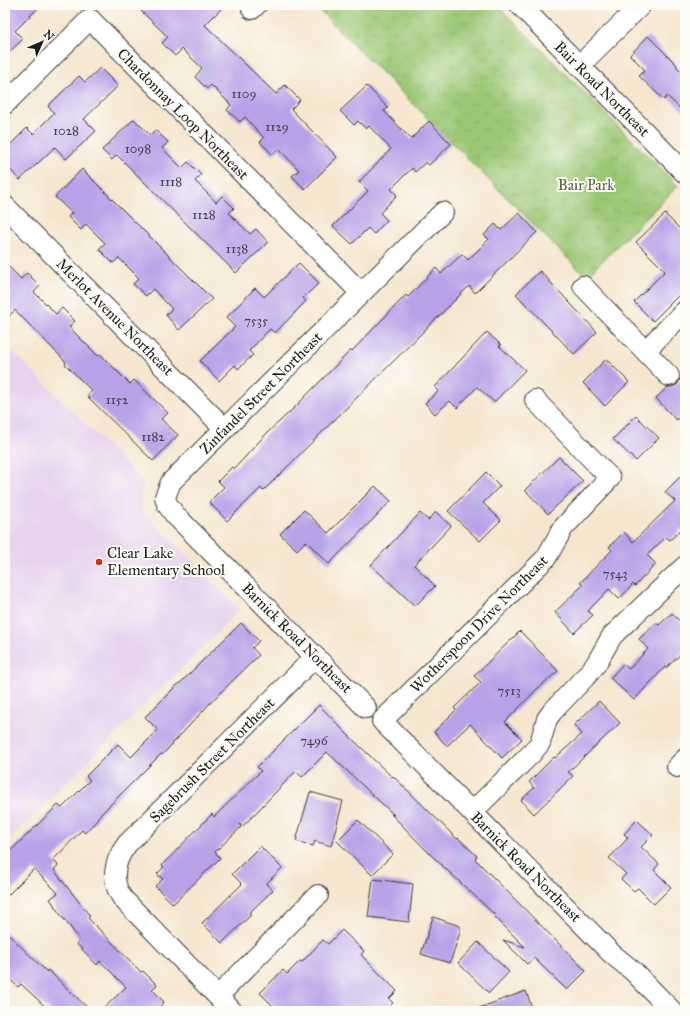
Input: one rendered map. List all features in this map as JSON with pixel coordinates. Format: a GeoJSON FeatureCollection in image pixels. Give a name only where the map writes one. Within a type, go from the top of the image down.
{"type":"FeatureCollection","features":[{"type":"Feature","properties":{"kind":"street","name":"Bair Road Northeast"},"geometry":{"type":"LineString","coordinates":[[520,5],[685,173]]}},
{"type":"Feature","properties":{"kind":"street"},"geometry":{"type":"LineString","coordinates":[[579,66],[641,5]]}},
{"type":"Feature","properties":{"kind":"street","name":"Chardonnay Loop Northeast"},"geometry":{"type":"LineString","coordinates":[[5,104],[90,19],[361,293]]}},
{"type":"Feature","properties":{"kind":"street","name":"Merlot Avenue Northeast"},"geometry":{"type":"LineString","coordinates":[[5,206],[225,429]]}},
{"type":"Feature","properties":{"kind":"street","name":"Zinfandel Street Northeast"},"geometry":{"type":"LineString","coordinates":[[164,497],[171,482],[443,212]]}},
{"type":"Feature","properties":{"kind":"street"},"geometry":{"type":"LineString","coordinates":[[583,286],[669,376]]}},
{"type":"Feature","properties":{"kind":"street"},"geometry":{"type":"LineString","coordinates":[[645,351],[685,311]]}},
{"type":"Feature","properties":{"kind":"street","name":"Wotherspoon Drive Northeast"},"geometry":{"type":"LineString","coordinates":[[382,721],[546,558],[563,528],[610,478],[535,400]]}},
{"type":"Feature","properties":{"kind":"street","name":"Barnick Road Northeast"},"geometry":{"type":"LineString","coordinates":[[164,497],[167,504],[175,514],[366,708]]}},
{"type":"Feature","properties":{"kind":"street"},"geometry":{"type":"LineString","coordinates":[[472,812],[532,753],[540,743],[547,720],[552,712],[596,664],[612,636],[685,566]]}},
{"type":"Feature","properties":{"kind":"street","name":"Sagebrush Street Northeast"},"geometry":{"type":"LineString","coordinates":[[218,996],[122,899],[115,886],[116,867],[120,853],[127,844],[315,657]]}},
{"type":"Feature","properties":{"kind":"street","name":"Barnick Road Northeast"},"geometry":{"type":"LineString","coordinates":[[382,721],[612,954],[633,971],[672,1011]]}},
{"type":"Feature","properties":{"kind":"street"},"geometry":{"type":"LineString","coordinates":[[232,1011],[218,996],[318,895]]}},
{"type":"Feature","properties":{"kind":"shaded area","name":"Clear Lake Elementary School"},"geometry":{"type":"Polygon","coordinates":[[[5,344],[144,482],[141,496],[145,514],[240,610],[5,844],[5,344]]]}},
{"type":"Feature","properties":{"kind":"green space","name":"Bair Park"},"geometry":{"type":"Polygon","coordinates":[[[314,5],[497,5],[678,186],[586,277],[314,5]]]}},
{"type":"Feature","properties":{"kind":"building"},"geometry":{"type":"Polygon","coordinates":[[[5,5],[41,5],[15,31],[23,39],[5,56],[5,5]]]}},
{"type":"Feature","properties":{"kind":"building"},"geometry":{"type":"Polygon","coordinates":[[[135,5],[225,5],[205,25],[276,94],[285,85],[300,100],[291,109],[337,157],[305,189],[292,176],[299,170],[279,149],[273,155],[260,142],[264,138],[245,117],[240,122],[227,110],[231,105],[211,85],[207,89],[195,77],[202,68],[182,49],[175,56],[162,43],[168,37],[135,5]]]}},
{"type":"Feature","properties":{"kind":"building"},"geometry":{"type":"Polygon","coordinates":[[[648,36],[685,75],[685,113],[667,96],[664,100],[639,76],[645,70],[630,55],[648,36]]]}},
{"type":"Feature","properties":{"kind":"building"},"geometry":{"type":"Polygon","coordinates":[[[100,68],[118,86],[84,119],[96,131],[66,159],[55,147],[20,180],[5,164],[5,150],[27,128],[33,134],[54,113],[48,106],[79,76],[85,82],[100,68]]]}},
{"type":"Feature","properties":{"kind":"building"},"geometry":{"type":"Polygon","coordinates":[[[367,86],[388,108],[384,111],[411,139],[429,121],[451,144],[429,165],[426,162],[415,172],[412,168],[391,189],[397,195],[380,213],[387,220],[374,234],[368,228],[352,244],[333,226],[368,191],[359,182],[391,149],[369,126],[366,129],[358,121],[354,125],[340,111],[367,86]]]}},
{"type":"Feature","properties":{"kind":"building"},"geometry":{"type":"Polygon","coordinates":[[[134,119],[150,135],[155,130],[168,142],[162,148],[182,168],[188,162],[201,175],[195,181],[216,202],[222,196],[234,208],[229,213],[250,234],[256,229],[268,242],[236,273],[117,155],[112,160],[102,150],[134,119]]]}},
{"type":"Feature","properties":{"kind":"building"},"geometry":{"type":"Polygon","coordinates":[[[82,169],[212,299],[179,330],[166,315],[172,309],[153,289],[146,296],[133,284],[139,278],[119,258],[113,263],[99,249],[105,243],[86,224],[81,230],[68,217],[72,213],[55,197],[82,169]]]}},
{"type":"Feature","properties":{"kind":"building"},"geometry":{"type":"Polygon","coordinates":[[[519,213],[537,232],[475,293],[469,286],[263,491],[261,488],[227,521],[209,502],[224,487],[218,481],[232,467],[234,469],[267,433],[292,410],[351,350],[352,351],[406,295],[408,297],[436,268],[441,274],[462,254],[468,260],[489,239],[484,235],[495,224],[501,230],[519,213]]]}},
{"type":"Feature","properties":{"kind":"building"},"geometry":{"type":"Polygon","coordinates":[[[665,214],[685,234],[685,289],[653,321],[634,302],[665,271],[636,242],[665,214]]]}},
{"type":"Feature","properties":{"kind":"building"},"geometry":{"type":"Polygon","coordinates":[[[5,263],[21,279],[27,273],[40,286],[34,292],[56,314],[62,308],[75,321],[69,327],[98,356],[100,354],[130,384],[134,380],[168,413],[161,419],[178,435],[153,461],[87,396],[92,391],[15,310],[5,320],[5,263]]]}},
{"type":"Feature","properties":{"kind":"building"},"geometry":{"type":"Polygon","coordinates":[[[299,263],[319,283],[303,298],[306,301],[275,333],[270,329],[249,351],[253,355],[238,369],[235,365],[219,381],[200,361],[235,327],[226,318],[255,288],[264,297],[299,263]]]}},
{"type":"Feature","properties":{"kind":"building"},"geometry":{"type":"Polygon","coordinates":[[[540,271],[597,332],[574,354],[516,294],[540,271]]]}},
{"type":"Feature","properties":{"kind":"building"},"geometry":{"type":"Polygon","coordinates":[[[487,332],[501,345],[499,346],[525,370],[494,402],[477,387],[457,408],[450,401],[435,414],[425,403],[439,391],[435,387],[487,332]]]}},
{"type":"Feature","properties":{"kind":"building"},"geometry":{"type":"Polygon","coordinates":[[[606,359],[629,382],[605,406],[583,383],[606,359]]]}},
{"type":"Feature","properties":{"kind":"building"},"geometry":{"type":"Polygon","coordinates":[[[680,379],[685,384],[685,415],[681,419],[675,419],[656,398],[668,387],[677,385],[680,379]]]}},
{"type":"Feature","properties":{"kind":"building"},"geometry":{"type":"Polygon","coordinates":[[[636,416],[659,438],[636,461],[613,439],[636,416]]]}},
{"type":"Feature","properties":{"kind":"building"},"geometry":{"type":"Polygon","coordinates":[[[559,457],[583,481],[548,514],[525,490],[559,457]]]}},
{"type":"Feature","properties":{"kind":"building"},"geometry":{"type":"Polygon","coordinates":[[[486,472],[500,486],[483,503],[501,520],[480,541],[448,511],[486,472]]]}},
{"type":"Feature","properties":{"kind":"building"},"geometry":{"type":"Polygon","coordinates":[[[685,472],[685,526],[670,540],[666,537],[647,555],[656,564],[635,586],[633,584],[619,599],[609,589],[588,611],[593,615],[574,633],[555,612],[583,585],[580,583],[612,550],[609,547],[624,532],[633,542],[675,501],[665,492],[685,472]]]}},
{"type":"Feature","properties":{"kind":"building"},"geometry":{"type":"Polygon","coordinates":[[[375,486],[391,501],[329,564],[306,541],[297,550],[280,534],[304,510],[328,533],[375,486]]]}},
{"type":"Feature","properties":{"kind":"building"},"geometry":{"type":"Polygon","coordinates":[[[436,512],[451,526],[414,565],[435,586],[415,606],[371,565],[420,513],[428,520],[436,512]]]}},
{"type":"Feature","properties":{"kind":"building"},"geometry":{"type":"Polygon","coordinates":[[[672,613],[685,627],[685,650],[666,668],[665,667],[634,700],[610,678],[623,664],[629,669],[648,649],[639,639],[656,623],[659,625],[672,613]]]}},
{"type":"Feature","properties":{"kind":"building"},"geometry":{"type":"Polygon","coordinates":[[[241,623],[259,641],[252,648],[259,655],[214,699],[162,755],[161,754],[97,818],[98,819],[85,833],[82,830],[53,860],[58,865],[54,870],[90,916],[88,918],[141,972],[143,971],[157,985],[152,989],[164,1002],[155,1011],[101,1011],[126,987],[100,961],[97,965],[77,944],[80,940],[50,899],[58,893],[34,869],[5,898],[5,856],[58,805],[62,808],[90,780],[86,776],[118,744],[131,757],[158,730],[145,717],[241,623]]]}},
{"type":"Feature","properties":{"kind":"building"},"geometry":{"type":"Polygon","coordinates":[[[520,631],[558,671],[538,688],[505,722],[522,739],[502,758],[470,724],[447,746],[434,732],[456,710],[454,708],[481,682],[474,676],[520,631]]]}},
{"type":"Feature","properties":{"kind":"building"},"geometry":{"type":"Polygon","coordinates":[[[599,701],[620,723],[568,772],[573,776],[534,814],[521,800],[534,788],[529,782],[554,757],[555,758],[582,734],[574,725],[599,701]]]}},
{"type":"Feature","properties":{"kind":"building"},"geometry":{"type":"Polygon","coordinates":[[[319,705],[392,777],[393,776],[457,839],[458,838],[477,856],[475,859],[586,971],[567,990],[534,958],[527,964],[503,940],[525,947],[494,916],[495,915],[431,855],[391,814],[394,815],[327,752],[302,777],[296,771],[243,826],[239,824],[241,827],[215,852],[220,858],[173,904],[155,886],[163,879],[157,874],[164,867],[162,865],[212,814],[214,817],[261,771],[257,767],[319,705]]]}},
{"type":"Feature","properties":{"kind":"building"},"geometry":{"type":"Polygon","coordinates":[[[310,792],[343,801],[331,846],[315,841],[313,846],[296,841],[310,792]]]}},
{"type":"Feature","properties":{"kind":"building"},"geometry":{"type":"Polygon","coordinates":[[[358,820],[393,854],[372,875],[337,841],[358,820]]]}},
{"type":"Feature","properties":{"kind":"building"},"geometry":{"type":"Polygon","coordinates":[[[637,820],[653,835],[641,847],[659,864],[654,870],[671,887],[654,904],[638,888],[634,891],[621,879],[626,874],[609,858],[628,838],[624,834],[637,820]]]}},
{"type":"Feature","properties":{"kind":"building"},"geometry":{"type":"Polygon","coordinates":[[[260,846],[282,868],[266,884],[273,890],[249,913],[251,915],[222,943],[202,923],[242,884],[232,874],[260,846]]]}},
{"type":"Feature","properties":{"kind":"building"},"geometry":{"type":"Polygon","coordinates":[[[373,879],[413,884],[409,922],[368,917],[373,879]]]}},
{"type":"Feature","properties":{"kind":"building"},"geometry":{"type":"Polygon","coordinates":[[[433,917],[460,926],[460,932],[450,963],[421,954],[433,917]]]}},
{"type":"Feature","properties":{"kind":"building"},"geometry":{"type":"Polygon","coordinates":[[[342,930],[364,951],[361,955],[397,991],[389,999],[393,1003],[385,1011],[278,1011],[260,993],[283,970],[287,974],[300,961],[302,962],[323,940],[328,944],[342,930]]]}},
{"type":"Feature","properties":{"kind":"building"},"geometry":{"type":"Polygon","coordinates":[[[5,931],[47,972],[48,970],[91,1011],[50,1011],[21,984],[18,987],[5,975],[5,931]]]}},
{"type":"Feature","properties":{"kind":"building"},"geometry":{"type":"Polygon","coordinates":[[[478,942],[509,972],[489,993],[458,963],[478,942]]]}},
{"type":"Feature","properties":{"kind":"building"},"geometry":{"type":"Polygon","coordinates":[[[526,991],[533,1011],[477,1011],[476,1009],[526,991]]]}},
{"type":"Feature","properties":{"kind":"place","name":"Clear Lake Elementary School"},"geometry":{"type":"Point","coordinates":[99,562]}}]}
